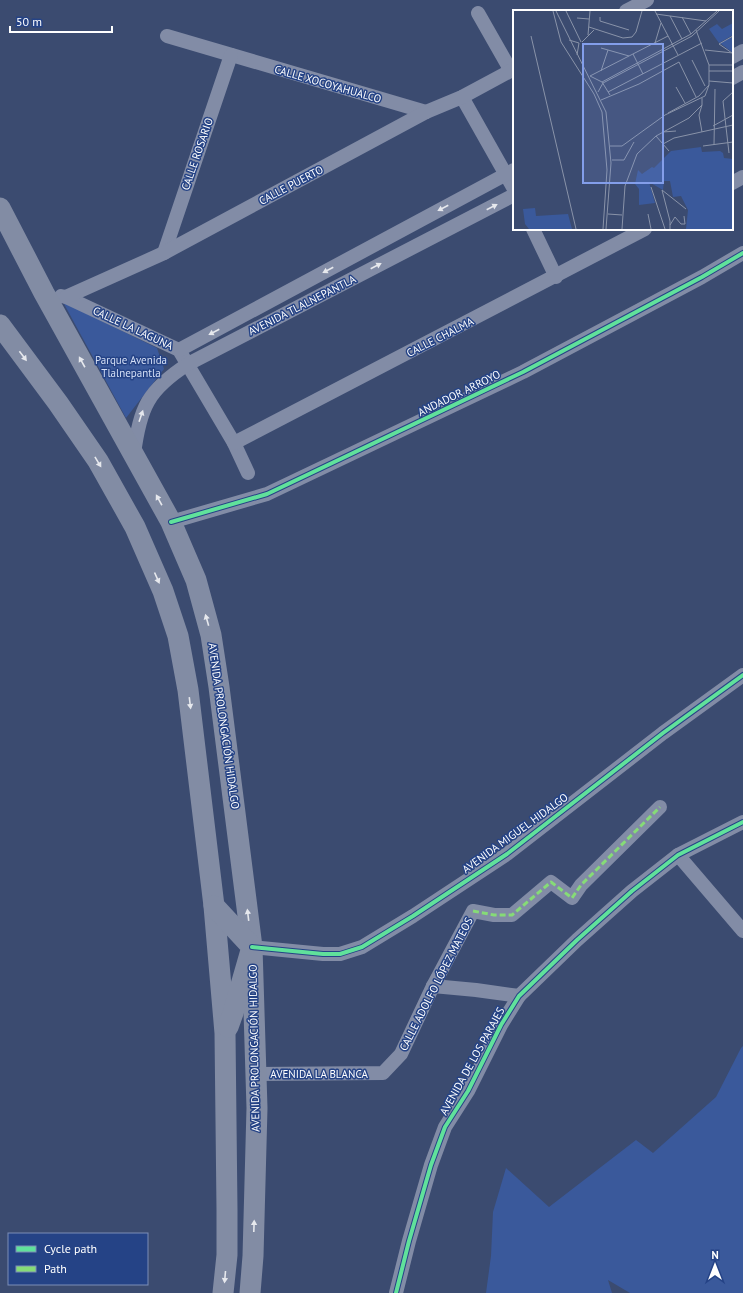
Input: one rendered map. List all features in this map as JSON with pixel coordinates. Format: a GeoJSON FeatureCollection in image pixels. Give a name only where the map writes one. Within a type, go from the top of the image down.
{"type":"FeatureCollection","features":[{"type":"Feature","properties":{"kind":"highway","name":"AVENIDA PROLONGACIÓN HIDALGO"},"geometry":{"type":"LineString","coordinates":[[0,208],[44,293],[171,522],[196,580],[211,635],[252,947],[257,1108],[253,1256],[250,1293]]}},
{"type":"Feature","properties":{"kind":"highway"},"geometry":{"type":"LineString","coordinates":[[0,325],[58,403],[98,461],[135,527],[163,591],[178,636],[188,690],[214,906],[225,1033],[227,1255],[224,1293]]}},
{"type":"Feature","properties":{"kind":"highway"},"geometry":{"type":"LineString","coordinates":[[214,906],[252,947],[233,1013],[225,1033]]}},
{"type":"Feature","properties":{"kind":"highway"},"geometry":{"type":"LineString","coordinates":[[227,1255],[253,1256]]}},
{"type":"Feature","properties":{"kind":"street"},"geometry":{"type":"LineString","coordinates":[[628,10],[647,0]]}},
{"type":"Feature","properties":{"kind":"street"},"geometry":{"type":"LineString","coordinates":[[478,13],[512,70]]}},
{"type":"Feature","properties":{"kind":"street","name":"CALLE XOCOYAHUALCO"},"geometry":{"type":"LineString","coordinates":[[167,36],[426,112]]}},
{"type":"Feature","properties":{"kind":"street"},"geometry":{"type":"LineString","coordinates":[[733,56],[743,51]]}},
{"type":"Feature","properties":{"kind":"street","name":"CALLE ROSARIO"},"geometry":{"type":"LineString","coordinates":[[164,253],[231,55]]}},
{"type":"Feature","properties":{"kind":"street","name":"CALLE PUERTO"},"geometry":{"type":"LineString","coordinates":[[66,297],[164,253],[426,112],[462,97],[512,70]]}},
{"type":"Feature","properties":{"kind":"street"},"geometry":{"type":"LineString","coordinates":[[733,77],[743,72]]}},
{"type":"Feature","properties":{"kind":"street"},"geometry":{"type":"LineString","coordinates":[[462,97],[510,172],[513,185]]}},
{"type":"Feature","properties":{"kind":"street","name":"AVENIDA TLALNEPANTLA"},"geometry":{"type":"LineString","coordinates":[[179,350],[510,172]]}},
{"type":"Feature","properties":{"kind":"street"},"geometry":{"type":"LineString","coordinates":[[733,182],[743,177]]}},
{"type":"Feature","properties":{"kind":"street","name":"AVENIDA TLALNEPANTLA"},"geometry":{"type":"LineString","coordinates":[[134,454],[137,428],[145,405],[153,394],[172,375],[188,364],[513,196]]}},
{"type":"Feature","properties":{"kind":"street"},"geometry":{"type":"LineString","coordinates":[[533,230],[556,277]]}},
{"type":"Feature","properties":{"kind":"street","name":"CALLE CHALMA"},"geometry":{"type":"LineString","coordinates":[[234,443],[644,230]]}},
{"type":"Feature","properties":{"kind":"street","name":"ANDADOR ARROYO"},"geometry":{"type":"LineString","coordinates":[[171,522],[267,494],[523,372],[743,254]]}},
{"type":"Feature","properties":{"kind":"street","name":"CALLE LA LAGUNA"},"geometry":{"type":"LineString","coordinates":[[44,293],[66,297],[179,350],[234,443],[248,473]]}},
{"type":"Feature","properties":{"kind":"street","name":"AVENIDA MIGUEL HIDALGO"},"geometry":{"type":"LineString","coordinates":[[252,947],[323,954],[340,954],[362,947],[413,916],[507,854],[663,733],[743,675]]}},
{"type":"Feature","properties":{"kind":"street","name":"CALLE ADOLFO LÓPEZ MATEOS"},"geometry":{"type":"LineString","coordinates":[[383,1073],[401,1054],[433,986],[473,911],[494,915],[512,915],[551,882],[572,898],[581,885],[660,807]]}},
{"type":"Feature","properties":{"kind":"street","name":"AVENIDA DE LOS PARAJES"},"geometry":{"type":"LineString","coordinates":[[396,1293],[431,1165],[445,1127],[468,1091],[501,1025],[519,996],[632,891],[678,855],[743,822]]}},
{"type":"Feature","properties":{"kind":"street"},"geometry":{"type":"LineString","coordinates":[[678,855],[743,931]]}},
{"type":"Feature","properties":{"kind":"street"},"geometry":{"type":"LineString","coordinates":[[433,986],[519,996]]}},
{"type":"Feature","properties":{"kind":"street","name":"AVENIDA LA BLANCA"},"geometry":{"type":"LineString","coordinates":[[256,1074],[383,1073]]}},
{"type":"Feature","properties":{"kind":"green space","name":"Parque Avenida Tlalnepantla"},"geometry":{"type":"Polygon","coordinates":[[[63,302],[157,348],[164,369],[126,418],[63,302]]]}},
{"type":"Feature","properties":{"kind":"green space"},"geometry":{"type":"Polygon","coordinates":[[[743,1046],[743,1293],[630,1293],[608,1280],[612,1293],[486,1293],[491,1256],[493,1212],[506,1168],[549,1207],[636,1140],[653,1153],[716,1097],[743,1046]]]}},
{"type":"Feature","properties":{"kind":"marked path"},"geometry":{"type":"LineString","coordinates":[[473,911],[494,915],[512,915],[551,882],[572,898],[581,885],[660,807]]}},
{"type":"Feature","properties":{"kind":"cycle path"},"geometry":{"type":"LineString","coordinates":[[171,522],[267,494],[523,372],[702,277],[743,253]]}},
{"type":"Feature","properties":{"kind":"cycle path"},"geometry":{"type":"LineString","coordinates":[[252,947],[323,954],[340,954],[362,947],[413,916],[507,854],[663,733],[743,675]]}},
{"type":"Feature","properties":{"kind":"cycle path"},"geometry":{"type":"LineString","coordinates":[[396,1293],[431,1165],[445,1127],[468,1091],[501,1025],[519,996],[577,940],[632,891],[678,855],[743,822]]}}]}
